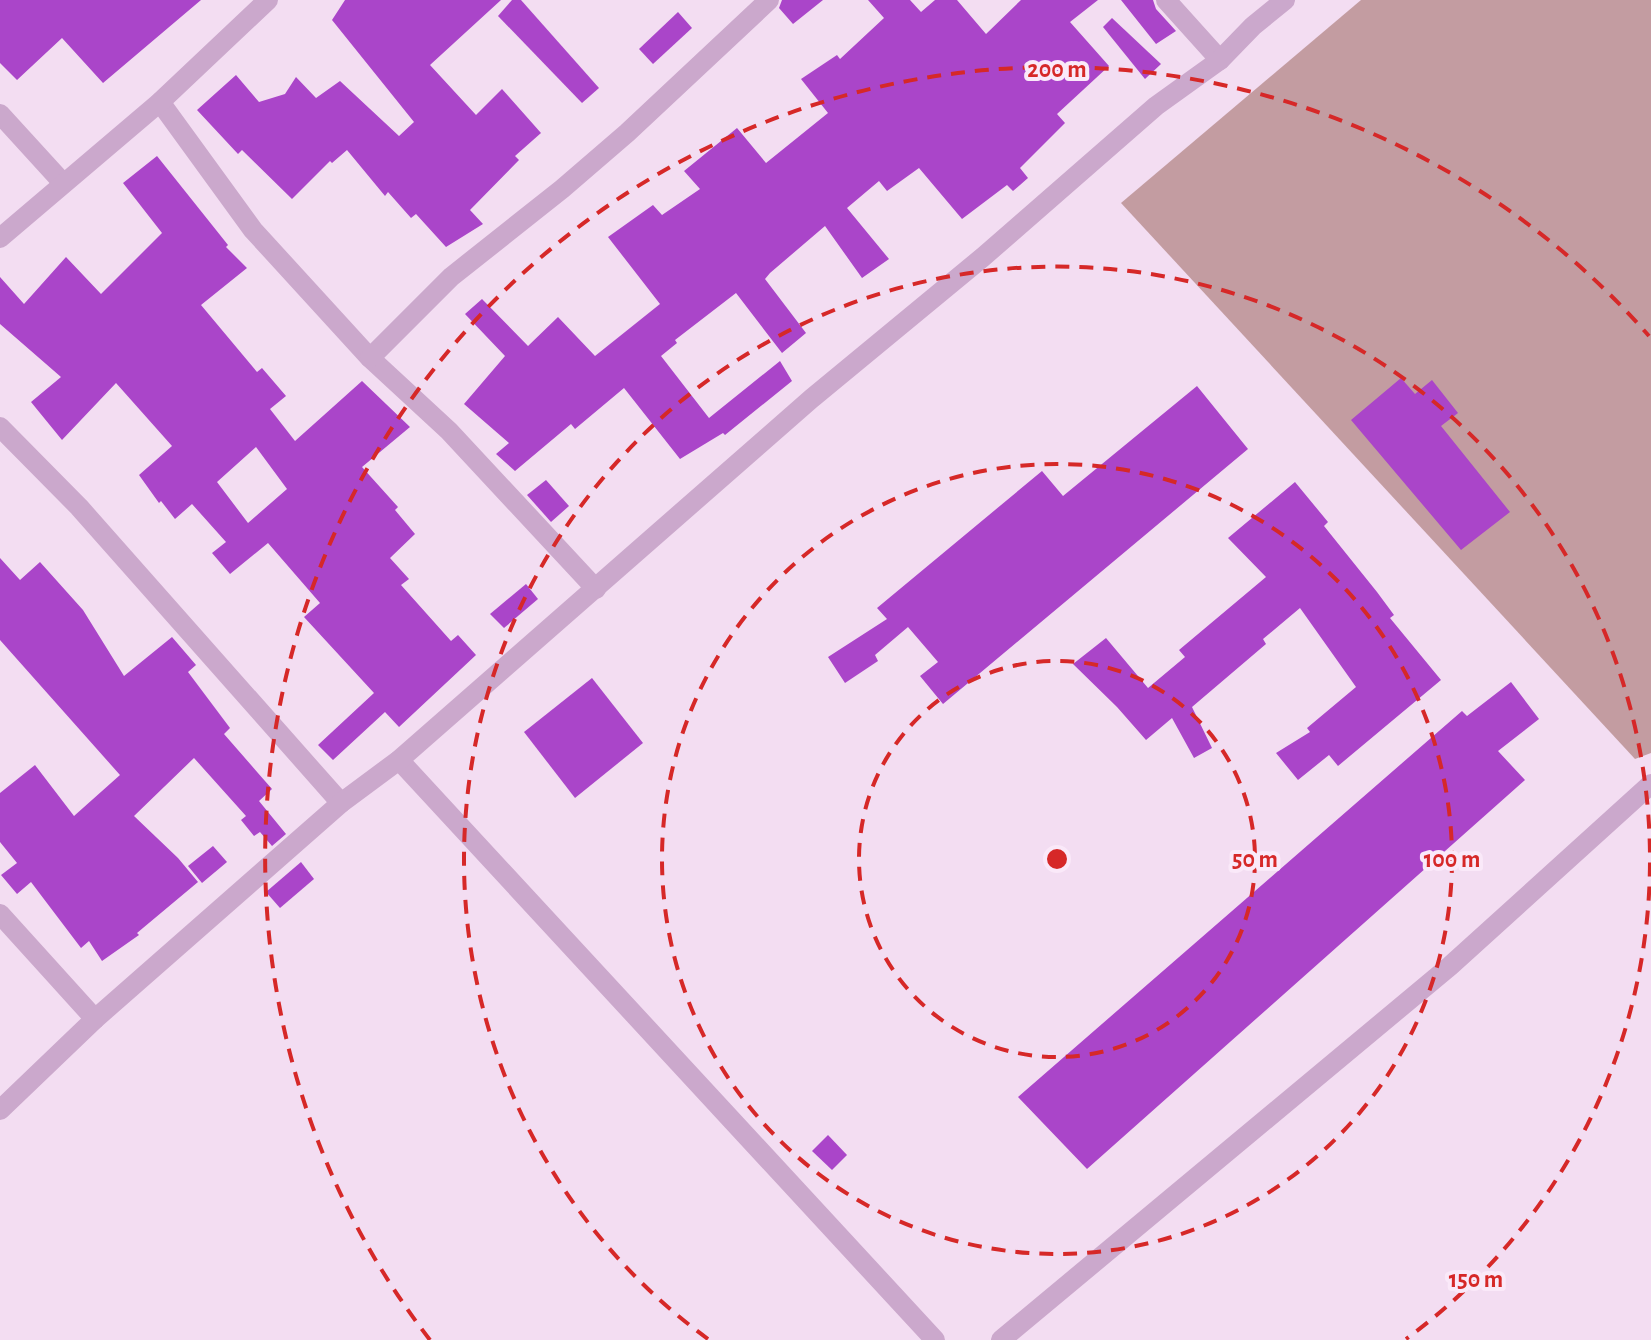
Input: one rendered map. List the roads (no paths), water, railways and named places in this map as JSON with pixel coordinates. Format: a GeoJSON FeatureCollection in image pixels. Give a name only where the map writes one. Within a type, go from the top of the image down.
{"type":"FeatureCollection","features":[{"type":"Feature","properties":{"kind":"street"},"geometry":{"type":"LineString","coordinates":[[0,238],[160,102],[268,0]]}},
{"type":"Feature","properties":{"kind":"street"},"geometry":{"type":"LineString","coordinates":[[370,358],[451,277],[595,161],[769,0]]}},
{"type":"Feature","properties":{"kind":"street"},"geometry":{"type":"LineString","coordinates":[[1166,0],[1220,60]]}},
{"type":"Feature","properties":{"kind":"street"},"geometry":{"type":"LineString","coordinates":[[0,1110],[95,1019],[341,803],[399,760],[811,399],[983,257],[1156,106],[1220,60],[1253,26],[1285,0]]}},
{"type":"Feature","properties":{"kind":"street"},"geometry":{"type":"LineString","coordinates":[[160,102],[253,230],[370,358],[449,431],[596,589]]}},
{"type":"Feature","properties":{"kind":"street"},"geometry":{"type":"LineString","coordinates":[[0,114],[63,183]]}},
{"type":"Feature","properties":{"kind":"street"},"geometry":{"type":"LineString","coordinates":[[0,427],[79,507],[341,803]]}},
{"type":"Feature","properties":{"kind":"street"},"geometry":{"type":"LineString","coordinates":[[399,760],[935,1340]]}},
{"type":"Feature","properties":{"kind":"street"},"geometry":{"type":"LineString","coordinates":[[1001,1340],[1450,966],[1651,784]]}},
{"type":"Feature","properties":{"kind":"street"},"geometry":{"type":"LineString","coordinates":[[0,914],[95,1019]]}}]}
